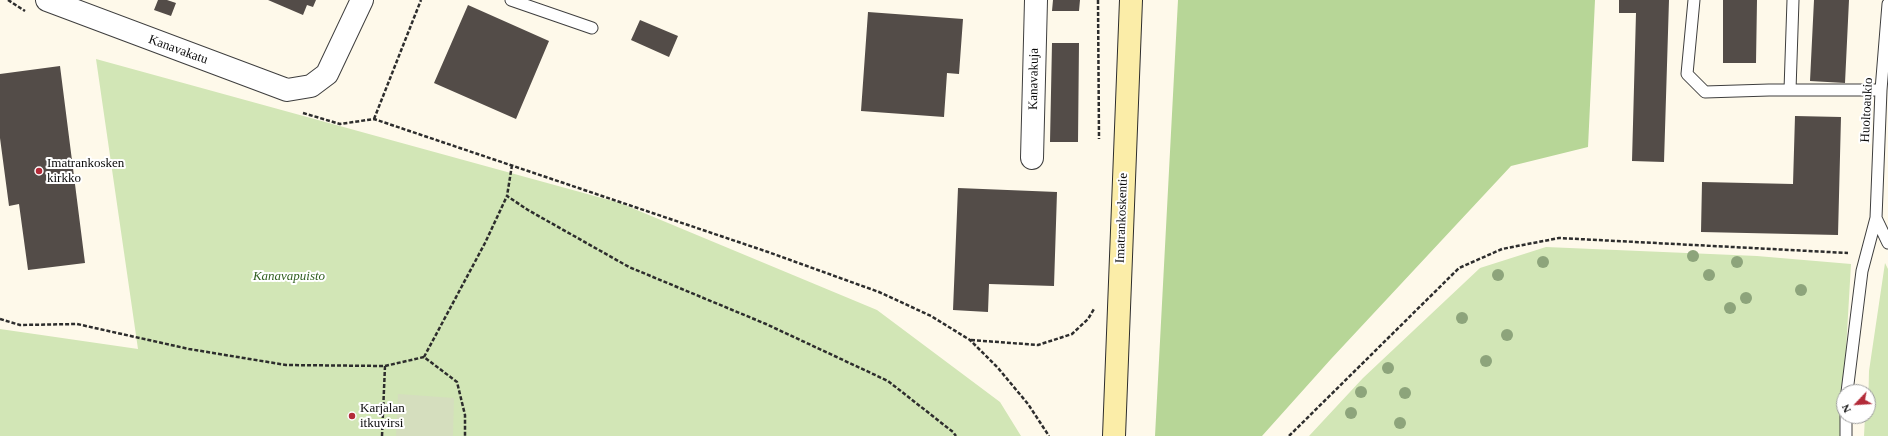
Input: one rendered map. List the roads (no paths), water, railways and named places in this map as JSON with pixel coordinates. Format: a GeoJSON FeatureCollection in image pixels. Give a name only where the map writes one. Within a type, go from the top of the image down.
{"type":"FeatureCollection","features":[{"type":"Feature","properties":{"kind":"main road","name":"Imatrankoskentie"},"geometry":{"type":"LineString","coordinates":[[1114,436],[1131,0]]}},
{"type":"Feature","properties":{"kind":"street","name":"Kanavakatu"},"geometry":{"type":"LineString","coordinates":[[47,0],[287,90],[310,86],[327,74],[362,0]]}},
{"type":"Feature","properties":{"kind":"street","name":"Kanavakuja"},"geometry":{"type":"LineString","coordinates":[[1032,158],[1036,0]]}},
{"type":"Feature","properties":{"kind":"lane"},"geometry":{"type":"LineString","coordinates":[[511,0],[592,28]]}},
{"type":"Feature","properties":{"kind":"lane"},"geometry":{"type":"LineString","coordinates":[[1694,0],[1687,74],[1705,92],[1881,90]]}},
{"type":"Feature","properties":{"kind":"lane"},"geometry":{"type":"LineString","coordinates":[[1790,90],[1793,0]]}},
{"type":"Feature","properties":{"kind":"lane","name":"Huoltoaukio"},"geometry":{"type":"LineString","coordinates":[[1848,384],[1862,271],[1876,218],[1881,90],[1888,4]]}},
{"type":"Feature","properties":{"kind":"lane","name":"Huoltoaukio"},"geometry":{"type":"LineString","coordinates":[[1876,218],[1888,243]]}},
{"type":"Feature","properties":{"kind":"lane"},"geometry":{"type":"LineString","coordinates":[[1846,424],[1846,436]]}},
{"type":"Feature","properties":{"kind":"place","name":"Imatrankosken kirkko"},"geometry":{"type":"Point","coordinates":[39,171]}},
{"type":"Feature","properties":{"kind":"place","name":"Karjalan itkuvirsi"},"geometry":{"type":"Point","coordinates":[352,416]}},
{"type":"Feature","properties":{"kind":"park label","name":"Kanavapuisto"},"geometry":{"type":"Point","coordinates":[289,277]}}]}
